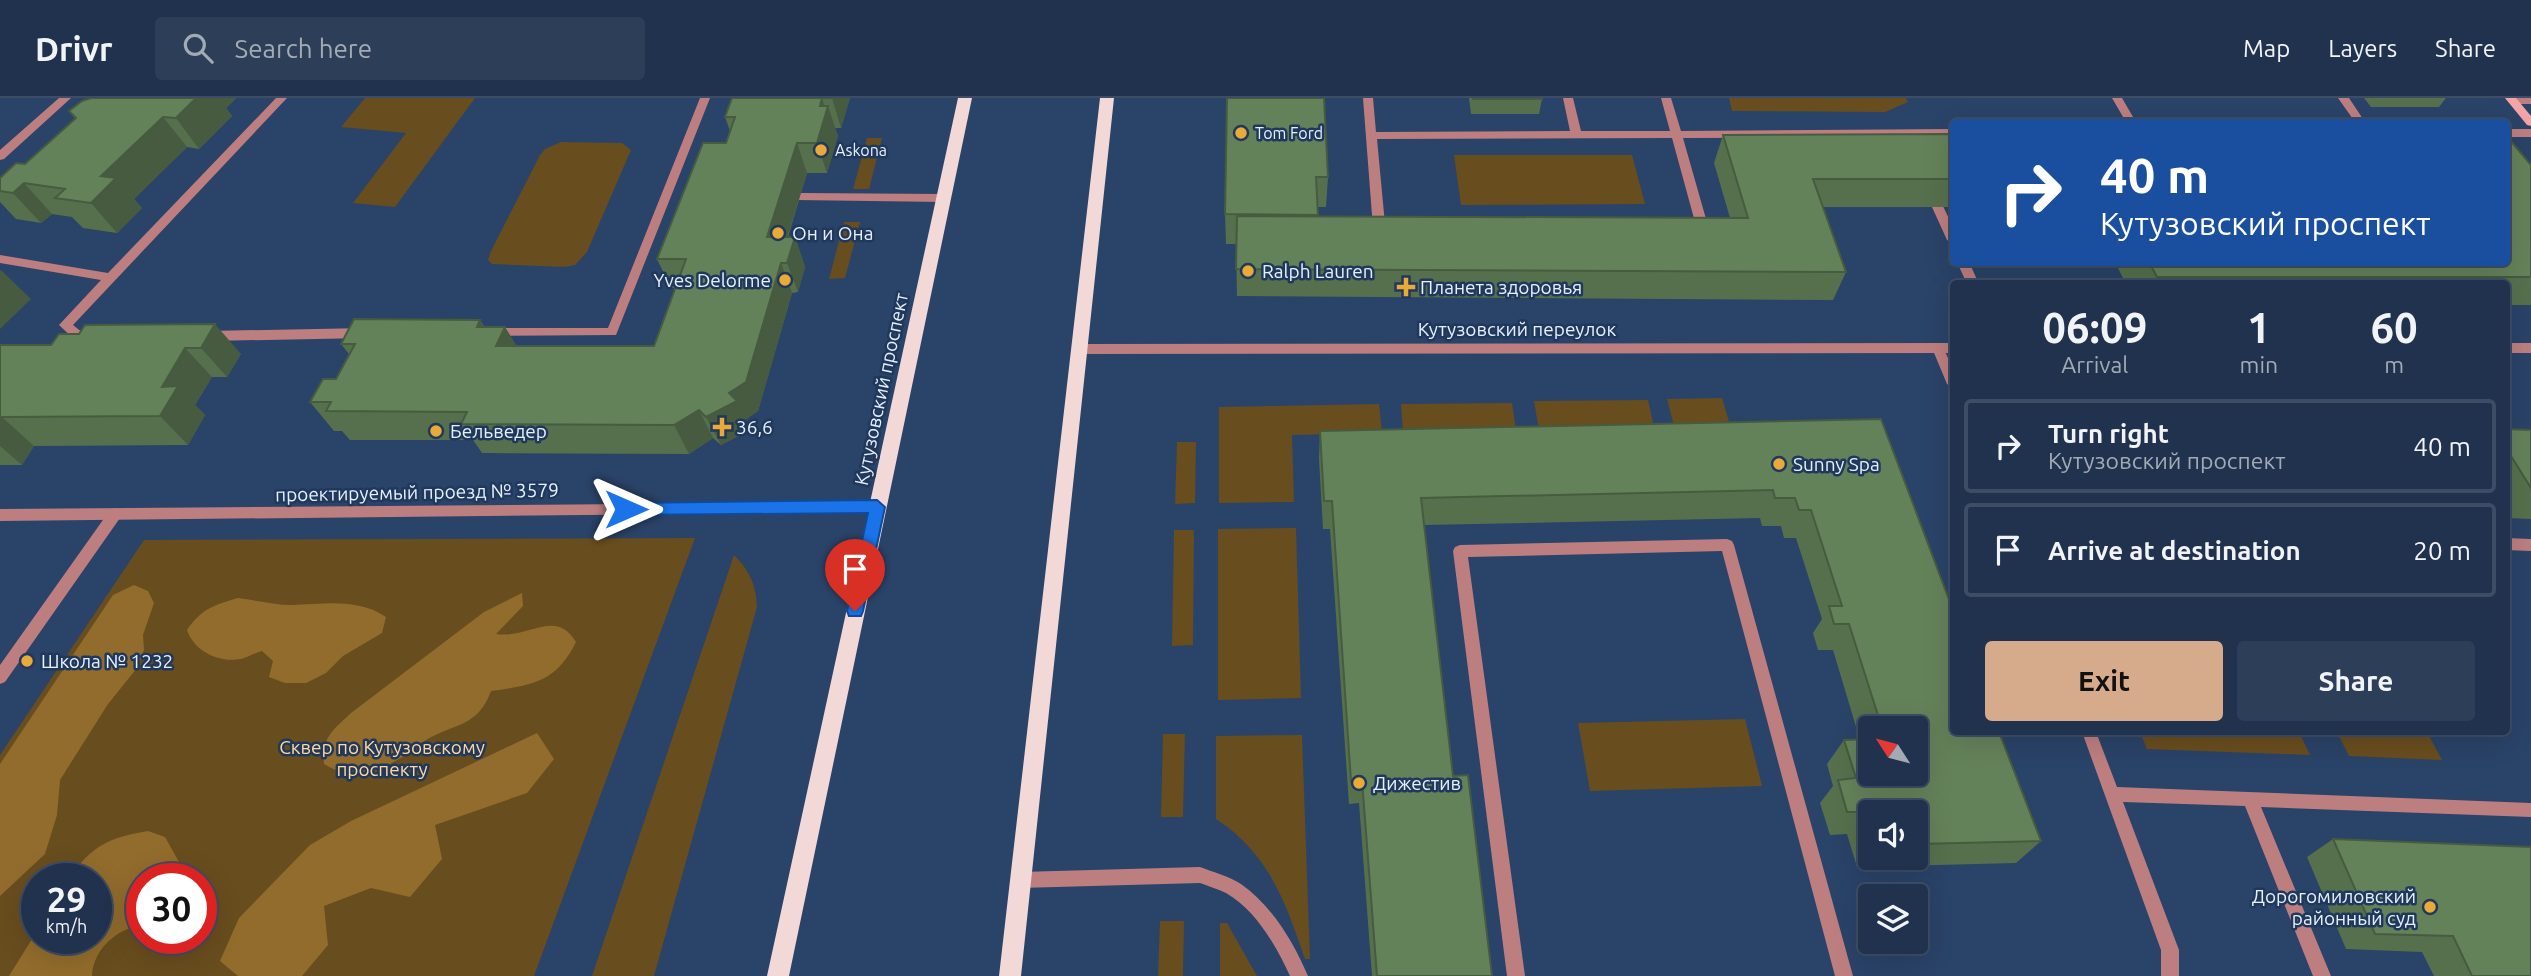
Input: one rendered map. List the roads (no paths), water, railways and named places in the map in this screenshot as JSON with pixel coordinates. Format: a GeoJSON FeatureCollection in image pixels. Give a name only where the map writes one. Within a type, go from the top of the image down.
{"type":"FeatureCollection","features":[{"type":"Feature","properties":{"kind":"main road","name":"Кутузовский проспект"},"geometry":{"type":"LineString","coordinates":[[778,976],[965,98]]}},
{"type":"Feature","properties":{"kind":"main road"},"geometry":{"type":"LineString","coordinates":[[1010,976],[1107,98]]}},
{"type":"Feature","properties":{"kind":"street"},"geometry":{"type":"LineString","coordinates":[[0,156],[66,98]]}},
{"type":"Feature","properties":{"kind":"street"},"geometry":{"type":"LineString","coordinates":[[108,338],[80,338],[65,325],[282,98]]}},
{"type":"Feature","properties":{"kind":"street"},"geometry":{"type":"LineString","coordinates":[[476,333],[612,332],[674,196],[705,98]]}},
{"type":"Feature","properties":{"kind":"street"},"geometry":{"type":"LineString","coordinates":[[1368,98],[1379,228],[1406,228]]}},
{"type":"Feature","properties":{"kind":"street"},"geometry":{"type":"LineString","coordinates":[[1569,98],[1576,135]]}},
{"type":"Feature","properties":{"kind":"street"},"geometry":{"type":"LineString","coordinates":[[1666,98],[1702,226],[1675,226]]}},
{"type":"Feature","properties":{"kind":"street"},"geometry":{"type":"LineString","coordinates":[[2117,98],[2129,119]]}},
{"type":"Feature","properties":{"kind":"street"},"geometry":{"type":"LineString","coordinates":[[2343,98],[2359,119]]}},
{"type":"Feature","properties":{"kind":"street"},"geometry":{"type":"LineString","coordinates":[[2511,100],[2531,101]]}},
{"type":"Feature","properties":{"kind":"street"},"geometry":{"type":"LineString","coordinates":[[2511,100],[2531,123]]}},
{"type":"Feature","properties":{"kind":"street"},"geometry":{"type":"LineString","coordinates":[[1371,136],[1676,134],[1907,138],[1950,133]]}},
{"type":"Feature","properties":{"kind":"street"},"geometry":{"type":"LineString","coordinates":[[2510,133],[2531,133]]}},
{"type":"Feature","properties":{"kind":"street"},"geometry":{"type":"LineString","coordinates":[[800,197],[943,198]]}},
{"type":"Feature","properties":{"kind":"street"},"geometry":{"type":"LineString","coordinates":[[1938,207],[1950,233]]}},
{"type":"Feature","properties":{"kind":"street"},"geometry":{"type":"LineString","coordinates":[[0,259],[109,277]]}},
{"type":"Feature","properties":{"kind":"street"},"geometry":{"type":"LineString","coordinates":[[191,336],[381,333]]}},
{"type":"Feature","properties":{"kind":"street"},"geometry":{"type":"LineString","coordinates":[[1938,348],[1950,377]]}},
{"type":"Feature","properties":{"kind":"street","name":"Кутузовский переулок"},"geometry":{"type":"LineString","coordinates":[[1080,349],[1950,348]]}},
{"type":"Feature","properties":{"kind":"street"},"geometry":{"type":"LineString","coordinates":[[2510,348],[2531,348]]}},
{"type":"Feature","properties":{"kind":"street","name":"проектируемый проезд № 3579"},"geometry":{"type":"LineString","coordinates":[[0,515],[877,507]]}},
{"type":"Feature","properties":{"kind":"street"},"geometry":{"type":"LineString","coordinates":[[0,677],[115,514]]}},
{"type":"Feature","properties":{"kind":"street"},"geometry":{"type":"LineString","coordinates":[[1516,976],[1460,551],[1727,545],[1844,976]]}},
{"type":"Feature","properties":{"kind":"street"},"geometry":{"type":"LineString","coordinates":[[2519,545],[2531,557]]}},
{"type":"Feature","properties":{"kind":"street"},"geometry":{"type":"LineString","coordinates":[[2090,735],[2170,950],[2170,976]]}},
{"type":"Feature","properties":{"kind":"street"},"geometry":{"type":"LineString","coordinates":[[2112,794],[2531,810]]}},
{"type":"Feature","properties":{"kind":"street"},"geometry":{"type":"LineString","coordinates":[[2250,799],[2322,976]]}},
{"type":"Feature","properties":{"kind":"street"},"geometry":{"type":"LineString","coordinates":[[1020,880],[1200,875],[1233,888],[1258,909],[1286,948],[1299,976]]}},
{"type":"Feature","properties":{"kind":"place","name":"Tom Ford"},"geometry":{"type":"Point","coordinates":[1241,133]}},
{"type":"Feature","properties":{"kind":"place","name":"Askona"},"geometry":{"type":"Point","coordinates":[821,150]}},
{"type":"Feature","properties":{"kind":"place","name":"Он и Она"},"geometry":{"type":"Point","coordinates":[778,233]}},
{"type":"Feature","properties":{"kind":"place","name":"Ralph Lauren"},"geometry":{"type":"Point","coordinates":[1248,271]}},
{"type":"Feature","properties":{"kind":"place","name":"Yves Delorme"},"geometry":{"type":"Point","coordinates":[785,280]}},
{"type":"Feature","properties":{"kind":"place","name":"Планета здоровья"},"geometry":{"type":"Point","coordinates":[1406,287]}},
{"type":"Feature","properties":{"kind":"place","name":"36,6"},"geometry":{"type":"Point","coordinates":[722,427]}},
{"type":"Feature","properties":{"kind":"place","name":"Бельведер"},"geometry":{"type":"Point","coordinates":[436,431]}},
{"type":"Feature","properties":{"kind":"place","name":"Sunny Spa"},"geometry":{"type":"Point","coordinates":[1779,464]}},
{"type":"Feature","properties":{"kind":"place","name":"Школа № 1232"},"geometry":{"type":"Point","coordinates":[27,661]}},
{"type":"Feature","properties":{"kind":"place","name":"Дижестив"},"geometry":{"type":"Point","coordinates":[1359,783]}},
{"type":"Feature","properties":{"kind":"place","name":"Дорогомиловский районный суд"},"geometry":{"type":"Point","coordinates":[2430,907]}},
{"type":"Feature","properties":{"kind":"park label","name":"Сквер по Кутузовскому проспекту"},"geometry":{"type":"Point","coordinates":[382,758]}}]}
